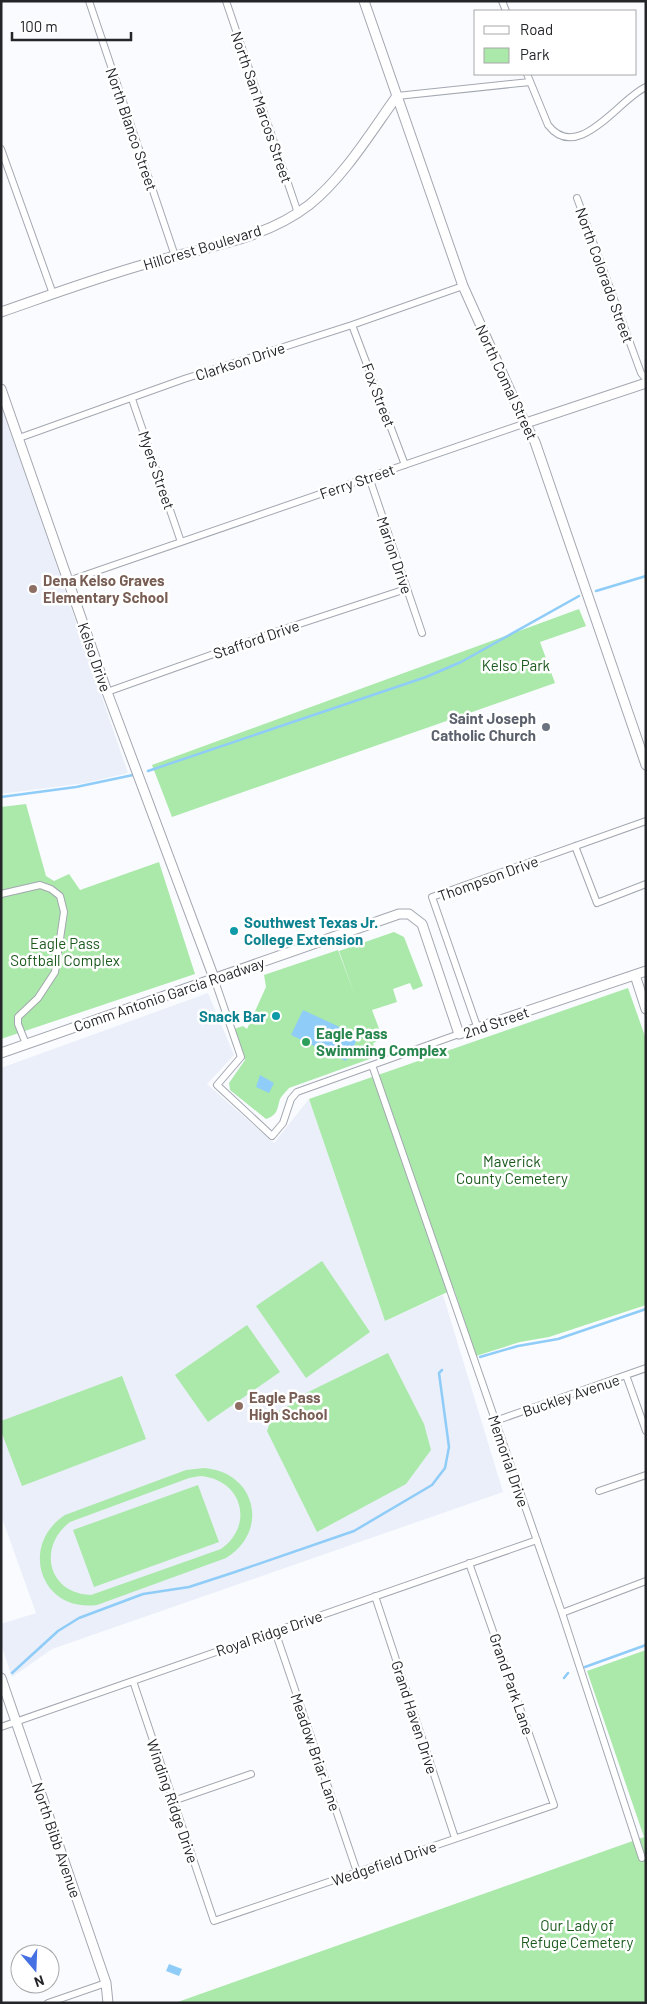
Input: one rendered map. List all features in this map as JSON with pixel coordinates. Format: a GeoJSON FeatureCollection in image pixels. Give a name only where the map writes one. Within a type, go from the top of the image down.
{"type":"FeatureCollection","features":[{"type":"Feature","properties":{"kind":"street","name":"North Blanco Street"},"geometry":{"type":"LineString","coordinates":[[89,1],[175,256]]}},
{"type":"Feature","properties":{"kind":"street","name":"North San Marcos Street"},"geometry":{"type":"LineString","coordinates":[[226,1],[298,213]]}},
{"type":"Feature","properties":{"kind":"street","name":"North Comal Street"},"geometry":{"type":"LineString","coordinates":[[364,1],[463,286],[541,460],[646,765]]}},
{"type":"Feature","properties":{"kind":"street"},"geometry":{"type":"LineString","coordinates":[[527,75],[548,125],[553,132],[560,136],[570,137],[588,133],[632,96],[646,87]]}},
{"type":"Feature","properties":{"kind":"street"},"geometry":{"type":"LineString","coordinates":[[397,96],[530,82]]}},
{"type":"Feature","properties":{"kind":"street","name":"Hillcrest Boulevard"},"geometry":{"type":"LineString","coordinates":[[1,312],[123,270],[240,238],[298,213],[325,189],[352,158],[397,96]]}},
{"type":"Feature","properties":{"kind":"street"},"geometry":{"type":"LineString","coordinates":[[1,149],[53,294]]}},
{"type":"Feature","properties":{"kind":"street","name":"North Colorado Street"},"geometry":{"type":"LineString","coordinates":[[577,198],[641,373],[646,379]]}},
{"type":"Feature","properties":{"kind":"street","name":"Clarkson Drive"},"geometry":{"type":"LineString","coordinates":[[18,438],[463,286]]}},
{"type":"Feature","properties":{"kind":"street","name":"Fox Street"},"geometry":{"type":"LineString","coordinates":[[352,325],[405,465]]}},
{"type":"Feature","properties":{"kind":"street","name":"Ferry Street"},"geometry":{"type":"LineString","coordinates":[[68,581],[646,383]]}},
{"type":"Feature","properties":{"kind":"street","name":"Kelso Drive"},"geometry":{"type":"LineString","coordinates":[[1,389],[150,811],[214,978]]}},
{"type":"Feature","properties":{"kind":"street","name":"Myers Street"},"geometry":{"type":"LineString","coordinates":[[132,399],[182,542]]}},
{"type":"Feature","properties":{"kind":"street","name":"Marion Drive"},"geometry":{"type":"LineString","coordinates":[[369,477],[422,633]]}},
{"type":"Feature","properties":{"kind":"street","name":"Stafford Drive"},"geometry":{"type":"LineString","coordinates":[[107,692],[308,620],[406,589]]}},
{"type":"Feature","properties":{"kind":"street","name":"Thompson Drive"},"geometry":{"type":"LineString","coordinates":[[478,1029],[432,897],[646,822]]}},
{"type":"Feature","properties":{"kind":"street"},"geometry":{"type":"LineString","coordinates":[[575,846],[597,902],[646,884]]}},
{"type":"Feature","properties":{"kind":"street"},"geometry":{"type":"LineString","coordinates":[[1,894],[40,885],[51,889],[60,896],[64,912],[55,972],[38,998],[18,1017],[18,1024],[26,1044]]}},
{"type":"Feature","properties":{"kind":"street","name":"Comm Antonio García Roadway"},"geometry":{"type":"LineString","coordinates":[[1,1053],[398,914],[409,914],[422,924],[460,1034]]}},
{"type":"Feature","properties":{"kind":"street","name":"2nd Street"},"geometry":{"type":"LineString","coordinates":[[214,978],[241,1057],[216,1085],[272,1136],[284,1123],[291,1099],[297,1092],[646,970]]}},
{"type":"Feature","properties":{"kind":"street"},"geometry":{"type":"LineString","coordinates":[[634,975],[646,1009]]}},
{"type":"Feature","properties":{"kind":"street","name":"Memorial Drive"},"geometry":{"type":"LineString","coordinates":[[372,1065],[562,1613],[642,1858]]}},
{"type":"Feature","properties":{"kind":"street","name":"Buckley Avenue"},"geometry":{"type":"LineString","coordinates":[[495,1421],[646,1368]]}},
{"type":"Feature","properties":{"kind":"street"},"geometry":{"type":"LineString","coordinates":[[626,1376],[646,1431]]}},
{"type":"Feature","properties":{"kind":"street"},"geometry":{"type":"LineString","coordinates":[[600,1491],[646,1475]]}},
{"type":"Feature","properties":{"kind":"street","name":"Royal Ridge Drive"},"geometry":{"type":"LineString","coordinates":[[1,1727],[537,1540]]}},
{"type":"Feature","properties":{"kind":"street","name":"Grand Park Lane"},"geometry":{"type":"LineString","coordinates":[[469,1563],[554,1805]]}},
{"type":"Feature","properties":{"kind":"street"},"geometry":{"type":"LineString","coordinates":[[562,1613],[646,1581]]}},
{"type":"Feature","properties":{"kind":"street","name":"Grand Haven Drive"},"geometry":{"type":"LineString","coordinates":[[375,1596],[455,1838]]}},
{"type":"Feature","properties":{"kind":"street","name":"Meadow Briar Lane"},"geometry":{"type":"LineString","coordinates":[[275,1631],[357,1872]]}},
{"type":"Feature","properties":{"kind":"street","name":"North Bibb Avenue"},"geometry":{"type":"LineString","coordinates":[[1,1678],[106,1983],[108,2003]]}},
{"type":"Feature","properties":{"kind":"street","name":"Winding Ridge Drive"},"geometry":{"type":"LineString","coordinates":[[132,1681],[214,1921]]}},
{"type":"Feature","properties":{"kind":"street"},"geometry":{"type":"LineString","coordinates":[[173,1801],[251,1774]]}},
{"type":"Feature","properties":{"kind":"street","name":"Wedgefield Drive"},"geometry":{"type":"LineString","coordinates":[[214,1921],[554,1805]]}},
{"type":"Feature","properties":{"kind":"street"},"geometry":{"type":"LineString","coordinates":[[48,2003],[106,1983]]}},
{"type":"Feature","properties":{"kind":"shaded area","name":"Dena Kelso Graves Elementary School"},"geometry":{"type":"Polygon","coordinates":[[[1,405],[128,773],[85,783],[1,794],[1,405]]]}},
{"type":"Feature","properties":{"kind":"shaded area","name":"Eagle Pass High School"},"geometry":{"type":"Polygon","coordinates":[[[208,993],[234,1055],[207,1084],[274,1143],[309,1099],[385,1321],[443,1295],[503,1492],[52,1649],[12,1677],[1,1644],[1,1624],[36,1613],[1,1515],[1,1068],[208,993]]]}},
{"type":"Feature","properties":{"kind":"green space","name":"Kelso Park"},"geometry":{"type":"Polygon","coordinates":[[[579,609],[586,626],[540,642],[555,683],[172,817],[152,765],[579,609]]]}},
{"type":"Feature","properties":{"kind":"green space","name":"Eagle Pass Softball Complex"},"geometry":{"type":"Polygon","coordinates":[[[26,804],[46,876],[54,881],[69,874],[80,890],[159,862],[195,974],[1,1039],[1,807],[26,804]]]}},
{"type":"Feature","properties":{"kind":"green space","name":"Eagle Pass Swimming Complex"},"geometry":{"type":"Polygon","coordinates":[[[394,932],[404,937],[423,986],[413,990],[410,983],[393,989],[397,1002],[372,1010],[383,1039],[373,1043],[378,1056],[289,1088],[280,1099],[275,1114],[266,1119],[230,1090],[229,1083],[245,1060],[234,1029],[243,1026],[247,1029],[266,987],[264,975],[338,950],[355,996],[339,951],[394,932]]]}},
{"type":"Feature","properties":{"kind":"green space","name":"Maverick County Cemetery"},"geometry":{"type":"Polygon","coordinates":[[[628,988],[646,1039],[646,1305],[549,1337],[520,1342],[476,1356],[454,1289],[385,1321],[309,1099],[628,988]]]}},
{"type":"Feature","properties":{"kind":"green space"},"geometry":{"type":"Polygon","coordinates":[[[322,1261],[370,1332],[306,1378],[256,1306],[322,1261]]]}},
{"type":"Feature","properties":{"kind":"green space"},"geometry":{"type":"Polygon","coordinates":[[[247,1325],[280,1372],[208,1422],[175,1375],[247,1325]]]}},
{"type":"Feature","properties":{"kind":"green space"},"geometry":{"type":"Polygon","coordinates":[[[388,1353],[424,1424],[431,1450],[406,1484],[317,1532],[267,1431],[273,1414],[297,1401],[296,1398],[388,1353]]]}},
{"type":"Feature","properties":{"kind":"green space"},"geometry":{"type":"Polygon","coordinates":[[[122,1376],[146,1439],[22,1486],[1,1431],[1,1421],[122,1376]]]}},
{"type":"Feature","properties":{"kind":"green space"},"geometry":{"type":"Polygon","coordinates":[[[204,1468],[222,1472],[236,1480],[245,1491],[251,1504],[252,1519],[248,1533],[240,1547],[226,1558],[97,1605],[77,1604],[61,1598],[50,1588],[42,1574],[40,1559],[43,1543],[51,1528],[65,1515],[186,1470],[204,1468]],[[200,1476],[189,1478],[70,1522],[60,1532],[53,1544],[52,1568],[57,1578],[65,1587],[76,1593],[91,1595],[221,1549],[232,1539],[238,1528],[239,1505],[234,1494],[226,1485],[214,1479],[200,1476]]]}},
{"type":"Feature","properties":{"kind":"green space"},"geometry":{"type":"Polygon","coordinates":[[[198,1485],[219,1542],[94,1587],[73,1530],[198,1485]]]}},
{"type":"Feature","properties":{"kind":"green space","name":"Our Lady of Refuge Cemetery"},"geometry":{"type":"Polygon","coordinates":[[[646,1650],[646,2003],[175,2003],[644,1837],[587,1671],[646,1650]]]}},
{"type":"Feature","properties":{"kind":"water"},"geometry":{"type":"Polygon","coordinates":[[[303,1010],[359,1036],[346,1061],[291,1035],[303,1010]]]}},
{"type":"Feature","properties":{"kind":"water"},"geometry":{"type":"Polygon","coordinates":[[[260,1075],[274,1083],[269,1093],[256,1087],[260,1075]]]}},
{"type":"Feature","properties":{"kind":"water"},"geometry":{"type":"Polygon","coordinates":[[[169,1964],[182,1969],[179,1976],[166,1971],[169,1964]]]}},
{"type":"Feature","properties":{"kind":"waterway"},"geometry":{"type":"LineString","coordinates":[[596,591],[646,576]]}},
{"type":"Feature","properties":{"kind":"waterway"},"geometry":{"type":"LineString","coordinates":[[148,771],[426,677],[461,662],[579,596]]}},
{"type":"Feature","properties":{"kind":"waterway"},"geometry":{"type":"LineString","coordinates":[[1,797],[76,787],[133,775]]}},
{"type":"Feature","properties":{"kind":"waterway"},"geometry":{"type":"LineString","coordinates":[[480,1357],[518,1346],[558,1339],[646,1309]]}},
{"type":"Feature","properties":{"kind":"waterway"},"geometry":{"type":"LineString","coordinates":[[12,1673],[58,1631],[79,1618],[143,1594],[189,1587],[354,1531],[432,1485],[445,1468],[449,1447],[439,1373],[442,1370]]}},
{"type":"Feature","properties":{"kind":"waterway"},"geometry":{"type":"LineString","coordinates":[[585,1667],[646,1645]]}},
{"type":"Feature","properties":{"kind":"waterway"},"geometry":{"type":"LineString","coordinates":[[564,1678],[568,1673]]}},
{"type":"Feature","properties":{"kind":"place","name":"Dena Kelso Graves Elementary School"},"geometry":{"type":"Point","coordinates":[33,589]}},
{"type":"Feature","properties":{"kind":"place","name":"Saint Joseph Catholic Church"},"geometry":{"type":"Point","coordinates":[546,727]}},
{"type":"Feature","properties":{"kind":"place","name":"Southwest Texas Jr. College Extension"},"geometry":{"type":"Point","coordinates":[234,931]}},
{"type":"Feature","properties":{"kind":"place","name":"Snack Bar"},"geometry":{"type":"Point","coordinates":[276,1016]}},
{"type":"Feature","properties":{"kind":"place","name":"Eagle Pass Swimming Complex"},"geometry":{"type":"Point","coordinates":[306,1042]}},
{"type":"Feature","properties":{"kind":"place","name":"Eagle Pass High School"},"geometry":{"type":"Point","coordinates":[239,1406]}}]}
